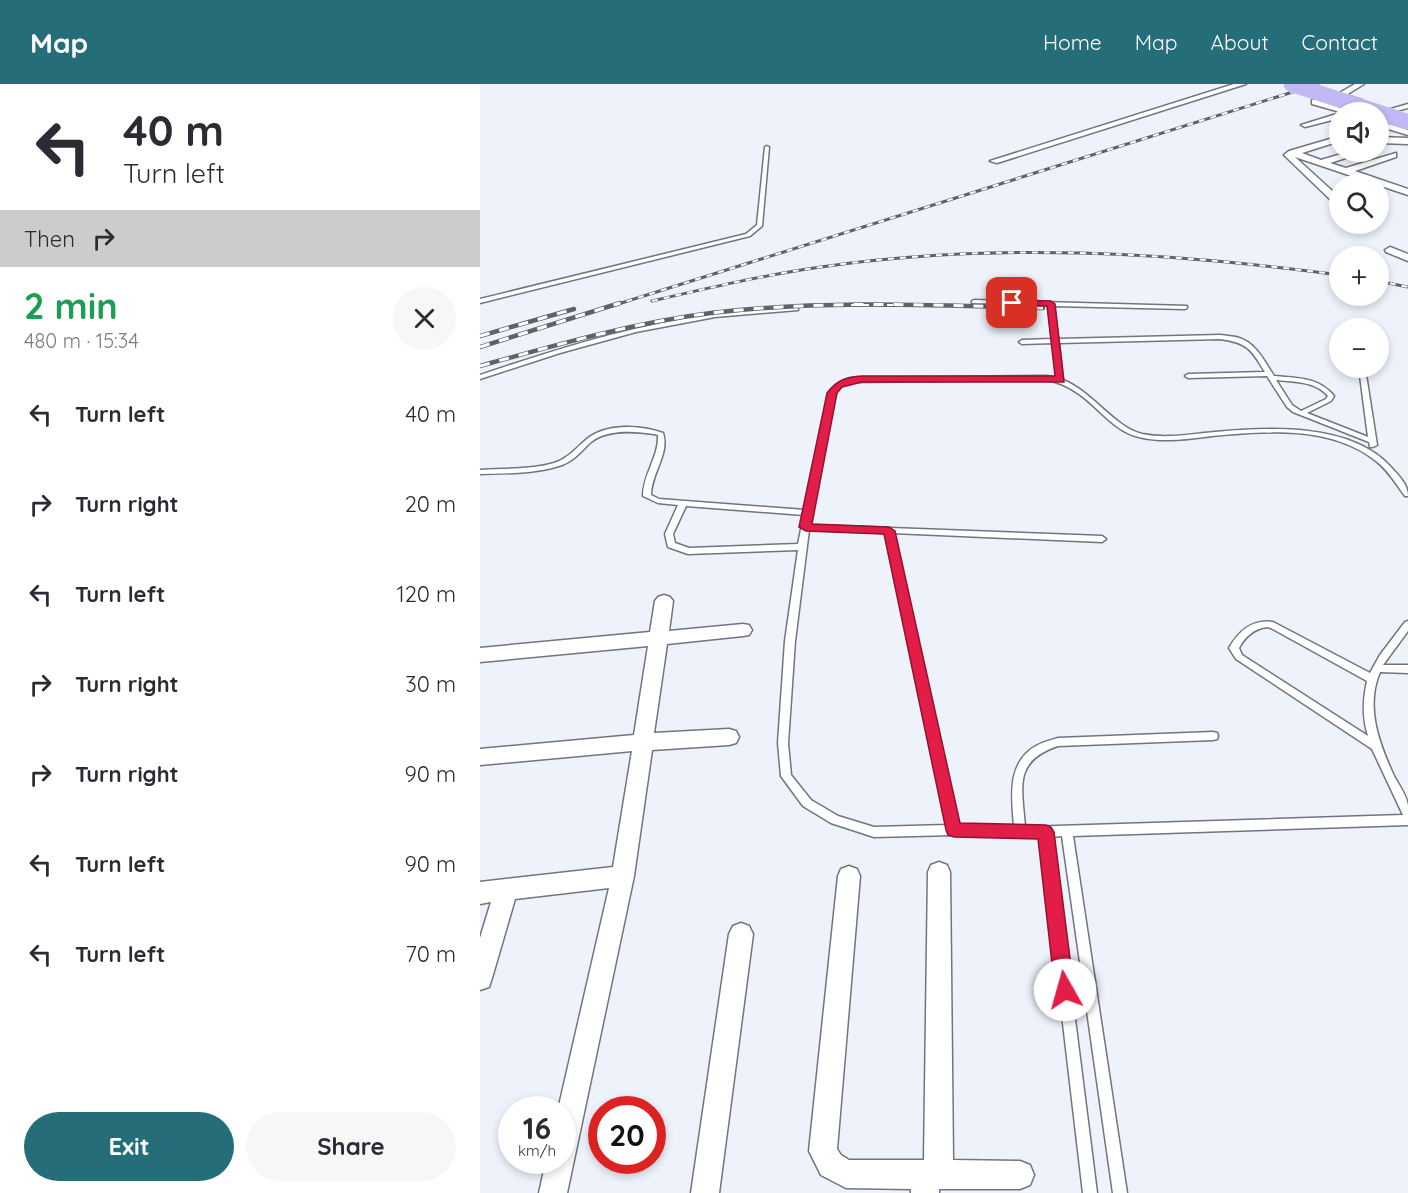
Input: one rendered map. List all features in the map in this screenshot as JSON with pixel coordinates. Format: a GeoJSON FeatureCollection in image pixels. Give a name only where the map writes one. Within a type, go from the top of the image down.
{"type":"FeatureCollection","features":[{"type":"Feature","properties":{"kind":"highway"},"geometry":{"type":"LineString","coordinates":[[1277,84],[1334,102]]}},
{"type":"Feature","properties":{"kind":"highway"},"geometry":{"type":"LineString","coordinates":[[1291,84],[1408,119]]}},
{"type":"Feature","properties":{"kind":"street"},"geometry":{"type":"LineString","coordinates":[[994,161],[1242,84]]}},
{"type":"Feature","properties":{"kind":"street"},"geometry":{"type":"LineString","coordinates":[[1359,84],[1340,95],[1361,102]]}},
{"type":"Feature","properties":{"kind":"street"},"geometry":{"type":"LineString","coordinates":[[1315,102],[1329,106]]}},
{"type":"Feature","properties":{"kind":"street"},"geometry":{"type":"LineString","coordinates":[[1389,111],[1408,106]]}},
{"type":"Feature","properties":{"kind":"street"},"geometry":{"type":"LineString","coordinates":[[1389,111],[1408,119]]}},
{"type":"Feature","properties":{"kind":"street"},"geometry":{"type":"LineString","coordinates":[[1305,125],[1329,118]]}},
{"type":"Feature","properties":{"kind":"street"},"geometry":{"type":"LineString","coordinates":[[1389,127],[1408,133]]}},
{"type":"Feature","properties":{"kind":"street"},"geometry":{"type":"LineString","coordinates":[[1389,140],[1408,141]]}},
{"type":"Feature","properties":{"kind":"street"},"geometry":{"type":"LineString","coordinates":[[1329,141],[1292,153],[1288,158],[1329,194]]}},
{"type":"Feature","properties":{"kind":"street"},"geometry":{"type":"LineString","coordinates":[[1292,153],[1355,174]]}},
{"type":"Feature","properties":{"kind":"street"},"geometry":{"type":"LineString","coordinates":[[1346,171],[1393,154]]}},
{"type":"Feature","properties":{"kind":"street"},"geometry":{"type":"LineString","coordinates":[[1320,163],[1329,160]]}},
{"type":"Feature","properties":{"kind":"street"},"geometry":{"type":"LineString","coordinates":[[1389,182],[1400,179]]}},
{"type":"Feature","properties":{"kind":"street"},"geometry":{"type":"LineString","coordinates":[[1389,186],[1408,192]]}},
{"type":"Feature","properties":{"kind":"street"},"geometry":{"type":"LineString","coordinates":[[1389,250],[1408,258]]}},
{"type":"Feature","properties":{"kind":"street"},"geometry":{"type":"LineString","coordinates":[[574,1096],[623,876],[664,600]]}},
{"type":"Feature","properties":{"kind":"street"},"geometry":{"type":"LineString","coordinates":[[480,655],[743,630]]}},
{"type":"Feature","properties":{"kind":"street"},"geometry":{"type":"LineString","coordinates":[[480,757],[729,736]]}},
{"type":"Feature","properties":{"kind":"street"},"geometry":{"type":"LineString","coordinates":[[929,1180],[939,872]]}},
{"type":"Feature","properties":{"kind":"street"},"geometry":{"type":"LineString","coordinates":[[480,893],[623,876]]}},
{"type":"Feature","properties":{"kind":"street"},"geometry":{"type":"LineString","coordinates":[[849,876],[823,1151],[831,1166],[846,1174],[929,1180],[1020,1175]]}},
{"type":"Feature","properties":{"kind":"street"},"geometry":{"type":"LineString","coordinates":[[480,978],[506,891]]}},
{"type":"Feature","properties":{"kind":"street"},"geometry":{"type":"LineString","coordinates":[[705,1193],[741,934]]}},
{"type":"Feature","properties":{"kind":"street"},"geometry":{"type":"LineString","coordinates":[[553,1193],[557,1174]]}},
{"type":"Feature","properties":{"kind":"lane"},"geometry":{"type":"LineString","coordinates":[[480,301],[755,232],[759,226],[767,147]]}},
{"type":"Feature","properties":{"kind":"lane"},"geometry":{"type":"LineString","coordinates":[[974,302],[1185,307]]}},
{"type":"Feature","properties":{"kind":"lane"},"geometry":{"type":"LineString","coordinates":[[1051,304],[1060,380]]}},
{"type":"Feature","properties":{"kind":"lane"},"geometry":{"type":"LineString","coordinates":[[480,377],[604,338],[668,322],[732,312],[796,309]]}},
{"type":"Feature","properties":{"kind":"lane"},"geometry":{"type":"LineString","coordinates":[[1022,342],[1220,337],[1239,340],[1256,353],[1289,406],[1301,414],[1372,441]]}},
{"type":"Feature","properties":{"kind":"lane"},"geometry":{"type":"LineString","coordinates":[[1188,376],[1271,376],[1310,383],[1327,390],[1331,396],[1329,400],[1301,414]]}},
{"type":"Feature","properties":{"kind":"lane"},"geometry":{"type":"LineString","coordinates":[[1408,494],[1374,456],[1328,437],[1294,430],[1163,439],[1143,436],[1123,429],[1079,390],[1060,380],[1047,378],[850,380],[839,385],[832,393],[808,513],[790,641],[783,743],[786,776],[807,802],[835,820],[874,832],[954,830],[1046,832],[1408,820]]}},
{"type":"Feature","properties":{"kind":"lane"},"geometry":{"type":"LineString","coordinates":[[1363,378],[1374,456]]}},
{"type":"Feature","properties":{"kind":"lane"},"geometry":{"type":"LineString","coordinates":[[480,472],[539,468],[573,458],[596,435],[606,432],[653,430],[661,434],[663,442],[646,486],[647,496],[658,501],[808,513]]}},
{"type":"Feature","properties":{"kind":"lane"},"geometry":{"type":"LineString","coordinates":[[683,503],[669,534],[671,545],[688,551],[802,547]]}},
{"type":"Feature","properties":{"kind":"lane"},"geometry":{"type":"LineString","coordinates":[[806,527],[1102,539]]}},
{"type":"Feature","properties":{"kind":"lane"},"geometry":{"type":"LineString","coordinates":[[889,531],[954,830]]}},
{"type":"Feature","properties":{"kind":"lane"},"geometry":{"type":"LineString","coordinates":[[1372,679],[1273,625],[1257,624],[1237,641],[1234,648],[1239,657],[1376,746]]}},
{"type":"Feature","properties":{"kind":"lane"},"geometry":{"type":"LineString","coordinates":[[1408,624],[1377,668],[1368,697],[1376,746],[1408,815]]}},
{"type":"Feature","properties":{"kind":"lane"},"geometry":{"type":"LineString","coordinates":[[1377,668],[1408,669]]}},
{"type":"Feature","properties":{"kind":"lane"},"geometry":{"type":"LineString","coordinates":[[1020,831],[1017,780],[1019,769],[1027,756],[1046,745],[1058,742],[1213,736]]}},
{"type":"Feature","properties":{"kind":"lane"},"geometry":{"type":"LineString","coordinates":[[1067,831],[1120,1193]]}},
{"type":"Feature","properties":{"kind":"lane"},"geometry":{"type":"LineString","coordinates":[[1046,832],[1090,1193]]}},
{"type":"Feature","properties":{"kind":"railway"},"geometry":{"type":"LineString","coordinates":[[615,305],[1318,84]]}},
{"type":"Feature","properties":{"kind":"railway"},"geometry":{"type":"LineString","coordinates":[[652,301],[800,270],[886,259],[951,254],[1016,252],[1146,256],[1329,274]]}},
{"type":"Feature","properties":{"kind":"railway"},"geometry":{"type":"LineString","coordinates":[[1389,283],[1408,287]]}},
{"type":"Feature","properties":{"kind":"railway"},"geometry":{"type":"LineString","coordinates":[[480,347],[620,303]]}},
{"type":"Feature","properties":{"kind":"railway"},"geometry":{"type":"LineString","coordinates":[[480,366],[623,329],[711,313],[835,305],[1043,308]]}},
{"type":"Feature","properties":{"kind":"railway"},"geometry":{"type":"LineString","coordinates":[[480,336],[574,309]]}},
{"type":"Feature","properties":{"kind":"route"},"geometry":{"type":"LineString","coordinates":[[1012,303],[1051,304],[1060,380],[1047,378],[862,379],[850,380],[839,385],[832,393],[806,527],[889,531],[954,830],[1046,832],[1065,990]]}}]}
